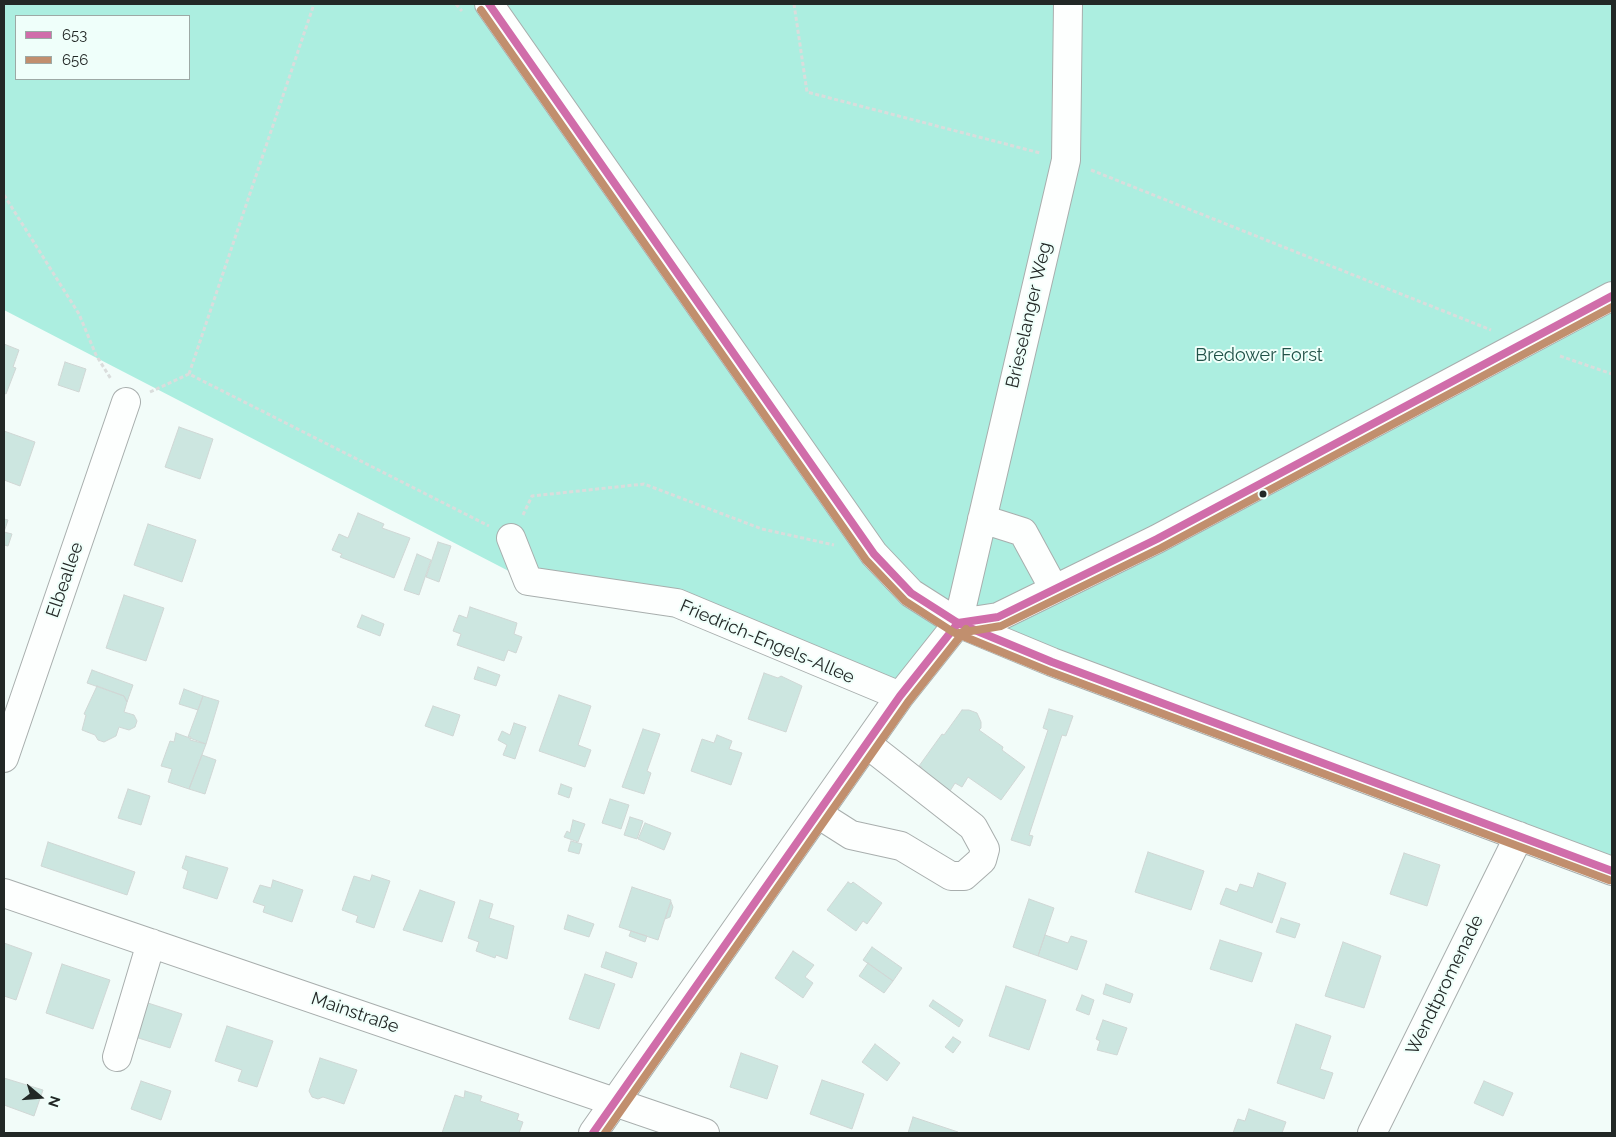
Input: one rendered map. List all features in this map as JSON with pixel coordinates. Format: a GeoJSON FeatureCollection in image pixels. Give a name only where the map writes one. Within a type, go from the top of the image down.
{"type":"FeatureCollection","features":[{"type":"Feature","properties":{"kind":"street"},"geometry":{"type":"LineString","coordinates":[[489,4],[874,554],[911,593],[958,623],[1090,676],[1612,870]]}},
{"type":"Feature","properties":{"kind":"street","name":"Brieselanger Weg"},"geometry":{"type":"LineString","coordinates":[[958,623],[1066,160],[1068,4]]}},
{"type":"Feature","properties":{"kind":"street"},"geometry":{"type":"LineString","coordinates":[[593,1133],[900,696],[958,623],[998,617],[1157,539],[1612,296]]}},
{"type":"Feature","properties":{"kind":"street","name":"Elbeallee"},"geometry":{"type":"LineString","coordinates":[[4,758],[126,402]]}},
{"type":"Feature","properties":{"kind":"street"},"geometry":{"type":"LineString","coordinates":[[982,519],[1024,532],[1054,589]]}},
{"type":"Feature","properties":{"kind":"street","name":"Friedrich-Engels-Allee"},"geometry":{"type":"LineString","coordinates":[[511,538],[528,581],[677,604],[900,696]]}},
{"type":"Feature","properties":{"kind":"street"},"geometry":{"type":"LineString","coordinates":[[818,814],[851,835],[901,846],[951,876],[964,876],[982,860],[985,849],[973,826],[867,744]]}},
{"type":"Feature","properties":{"kind":"street","name":"Wendtpromenade"},"geometry":{"type":"LineString","coordinates":[[1372,1133],[1519,836]]}},
{"type":"Feature","properties":{"kind":"street","name":"Mainstraße"},"geometry":{"type":"LineString","coordinates":[[4,893],[705,1133]]}},
{"type":"Feature","properties":{"kind":"street"},"geometry":{"type":"LineString","coordinates":[[117,1057],[152,944]]}},
{"type":"Feature","properties":{"kind":"path"},"geometry":{"type":"LineString","coordinates":[[4,195],[79,314],[96,355],[126,402],[189,374],[314,4]]}},
{"type":"Feature","properties":{"kind":"path"},"geometry":{"type":"LineString","coordinates":[[794,4],[807,92],[1066,160],[1524,343],[1612,374]]}},
{"type":"Feature","properties":{"kind":"path"},"geometry":{"type":"LineString","coordinates":[[189,374],[511,538],[532,496],[644,484],[762,529],[840,546]]}},
{"type":"Feature","properties":{"kind":"green space","name":"Bredower Forst"},"geometry":{"type":"Polygon","coordinates":[[[4,4],[1612,4],[1612,862],[958,623],[900,696],[677,603],[528,581],[4,310],[4,4]]]}},
{"type":"Feature","properties":{"kind":"building"},"geometry":{"type":"Polygon","coordinates":[[[4,344],[19,350],[13,367],[16,368],[6,394],[4,393],[4,344]]]}},
{"type":"Feature","properties":{"kind":"building"},"geometry":{"type":"Polygon","coordinates":[[[65,362],[86,369],[79,392],[58,385],[65,362]]]}},
{"type":"Feature","properties":{"kind":"building"},"geometry":{"type":"Polygon","coordinates":[[[179,427],[213,439],[200,479],[165,467],[179,427]]]}},
{"type":"Feature","properties":{"kind":"building"},"geometry":{"type":"Polygon","coordinates":[[[4,431],[35,442],[20,486],[4,480],[4,431]]]}},
{"type":"Feature","properties":{"kind":"building"},"geometry":{"type":"Polygon","coordinates":[[[358,513],[384,524],[382,528],[410,538],[394,578],[340,557],[342,554],[332,550],[339,534],[348,538],[358,513]]]}},
{"type":"Feature","properties":{"kind":"building"},"geometry":{"type":"Polygon","coordinates":[[[4,519],[8,520],[4,532],[4,519]]]}},
{"type":"Feature","properties":{"kind":"building"},"geometry":{"type":"Polygon","coordinates":[[[148,524],[196,540],[182,582],[134,565],[148,524]]]}},
{"type":"Feature","properties":{"kind":"building"},"geometry":{"type":"Polygon","coordinates":[[[4,532],[12,534],[8,546],[4,545],[4,532]]]}},
{"type":"Feature","properties":{"kind":"building"},"geometry":{"type":"Polygon","coordinates":[[[438,542],[451,546],[439,582],[426,577],[438,542]]]}},
{"type":"Feature","properties":{"kind":"building"},"geometry":{"type":"Polygon","coordinates":[[[417,554],[431,560],[419,595],[404,590],[417,554]]]}},
{"type":"Feature","properties":{"kind":"building"},"geometry":{"type":"Polygon","coordinates":[[[124,595],[164,608],[146,661],[106,648],[124,595]]]}},
{"type":"Feature","properties":{"kind":"building"},"geometry":{"type":"Polygon","coordinates":[[[470,607],[517,623],[514,634],[522,637],[516,653],[508,650],[504,661],[457,645],[461,634],[453,631],[459,615],[467,618],[470,607]]]}},
{"type":"Feature","properties":{"kind":"building"},"geometry":{"type":"Polygon","coordinates":[[[362,615],[384,624],[380,636],[357,627],[362,615]]]}},
{"type":"Feature","properties":{"kind":"building"},"geometry":{"type":"Polygon","coordinates":[[[478,667],[500,675],[496,686],[474,679],[478,667]]]}},
{"type":"Feature","properties":{"kind":"building"},"geometry":{"type":"Polygon","coordinates":[[[92,670],[133,685],[127,702],[124,696],[87,683],[92,670]]]}},
{"type":"Feature","properties":{"kind":"building"},"geometry":{"type":"Polygon","coordinates":[[[764,673],[778,678],[781,676],[802,686],[786,732],[748,719],[764,673]]]}},
{"type":"Feature","properties":{"kind":"building"},"geometry":{"type":"Polygon","coordinates":[[[97,686],[124,696],[127,702],[124,712],[134,715],[137,721],[135,727],[129,730],[119,727],[116,736],[104,742],[98,740],[95,735],[82,730],[86,715],[84,714],[97,686]]]}},
{"type":"Feature","properties":{"kind":"building"},"geometry":{"type":"Polygon","coordinates":[[[184,689],[203,696],[198,710],[179,704],[184,689]]]}},
{"type":"Feature","properties":{"kind":"building"},"geometry":{"type":"Polygon","coordinates":[[[559,695],[591,706],[578,745],[591,750],[585,767],[539,751],[559,695]]]}},
{"type":"Feature","properties":{"kind":"building"},"geometry":{"type":"Polygon","coordinates":[[[203,696],[219,701],[206,744],[190,740],[191,737],[188,737],[203,696]]]}},
{"type":"Feature","properties":{"kind":"building"},"geometry":{"type":"Polygon","coordinates":[[[433,706],[460,715],[453,736],[425,726],[433,706]]]}},
{"type":"Feature","properties":{"kind":"building"},"geometry":{"type":"Polygon","coordinates":[[[1049,709],[1073,716],[1066,736],[1062,735],[1029,835],[1033,836],[1030,846],[1011,840],[1048,730],[1043,728],[1049,709]]]}},
{"type":"Feature","properties":{"kind":"building"},"geometry":{"type":"Polygon","coordinates":[[[962,710],[977,713],[981,722],[979,730],[1003,747],[1002,750],[1025,767],[1001,800],[968,777],[962,787],[955,783],[950,791],[919,772],[922,767],[919,766],[962,710]]]}},
{"type":"Feature","properties":{"kind":"building"},"geometry":{"type":"Polygon","coordinates":[[[514,723],[526,727],[515,759],[503,755],[507,745],[498,740],[502,731],[510,735],[514,723]]]}},
{"type":"Feature","properties":{"kind":"building"},"geometry":{"type":"Polygon","coordinates":[[[643,729],[660,734],[647,771],[651,773],[644,794],[622,787],[643,729]]]}},
{"type":"Feature","properties":{"kind":"building"},"geometry":{"type":"Polygon","coordinates":[[[176,733],[206,744],[189,789],[168,782],[172,769],[161,766],[170,741],[174,742],[176,733]]]}},
{"type":"Feature","properties":{"kind":"building"},"geometry":{"type":"Polygon","coordinates":[[[717,735],[732,741],[729,749],[742,753],[731,785],[691,771],[702,739],[714,743],[717,735]]]}},
{"type":"Feature","properties":{"kind":"building"},"geometry":{"type":"Polygon","coordinates":[[[202,755],[216,760],[205,794],[189,789],[202,755]]]}},
{"type":"Feature","properties":{"kind":"building"},"geometry":{"type":"Polygon","coordinates":[[[561,784],[572,788],[569,798],[558,794],[561,784]]]}},
{"type":"Feature","properties":{"kind":"building"},"geometry":{"type":"Polygon","coordinates":[[[128,789],[150,796],[141,825],[118,818],[128,789]]]}},
{"type":"Feature","properties":{"kind":"building"},"geometry":{"type":"Polygon","coordinates":[[[610,799],[629,805],[621,829],[602,823],[610,799]]]}},
{"type":"Feature","properties":{"kind":"building"},"geometry":{"type":"Polygon","coordinates":[[[630,817],[643,821],[637,839],[624,835],[630,817]]]}},
{"type":"Feature","properties":{"kind":"building"},"geometry":{"type":"Polygon","coordinates":[[[573,820],[585,824],[578,842],[564,837],[567,831],[570,833],[573,820]]]}},
{"type":"Feature","properties":{"kind":"building"},"geometry":{"type":"Polygon","coordinates":[[[645,823],[671,833],[664,850],[638,839],[645,823]]]}},
{"type":"Feature","properties":{"kind":"building"},"geometry":{"type":"Polygon","coordinates":[[[571,841],[582,844],[579,854],[568,851],[571,841]]]}},
{"type":"Feature","properties":{"kind":"building"},"geometry":{"type":"Polygon","coordinates":[[[48,842],[135,872],[127,895],[41,866],[48,842]]]}},
{"type":"Feature","properties":{"kind":"building"},"geometry":{"type":"Polygon","coordinates":[[[1148,852],[1204,871],[1191,910],[1135,892],[1148,852]]]}},
{"type":"Feature","properties":{"kind":"building"},"geometry":{"type":"Polygon","coordinates":[[[1404,853],[1440,865],[1427,906],[1390,894],[1404,853]]]}},
{"type":"Feature","properties":{"kind":"building"},"geometry":{"type":"Polygon","coordinates":[[[186,856],[228,868],[217,899],[183,888],[188,871],[182,868],[186,856]]]}},
{"type":"Feature","properties":{"kind":"building"},"geometry":{"type":"Polygon","coordinates":[[[1258,873],[1286,883],[1272,923],[1220,904],[1226,888],[1237,892],[1240,884],[1253,888],[1258,873]]]}},
{"type":"Feature","properties":{"kind":"building"},"geometry":{"type":"Polygon","coordinates":[[[372,875],[390,881],[374,928],[356,922],[358,916],[342,910],[354,876],[370,881],[372,875]]]}},
{"type":"Feature","properties":{"kind":"building"},"geometry":{"type":"Polygon","coordinates":[[[273,880],[303,890],[292,922],[263,912],[265,906],[253,902],[260,885],[271,888],[273,880]]]}},
{"type":"Feature","properties":{"kind":"building"},"geometry":{"type":"Polygon","coordinates":[[[848,882],[851,884],[853,882],[882,903],[867,924],[863,921],[856,931],[827,910],[848,882]]]}},
{"type":"Feature","properties":{"kind":"building"},"geometry":{"type":"Polygon","coordinates":[[[632,887],[671,900],[658,940],[619,927],[632,887]]]}},
{"type":"Feature","properties":{"kind":"building"},"geometry":{"type":"Polygon","coordinates":[[[420,890],[455,902],[442,942],[403,930],[420,890]]]}},
{"type":"Feature","properties":{"kind":"building"},"geometry":{"type":"Polygon","coordinates":[[[1029,899],[1054,908],[1038,956],[1013,947],[1029,899]]]}},
{"type":"Feature","properties":{"kind":"building"},"geometry":{"type":"Polygon","coordinates":[[[480,900],[493,904],[489,918],[514,926],[507,959],[496,955],[495,958],[476,951],[479,942],[468,938],[480,900]]]}},
{"type":"Feature","properties":{"kind":"building"},"geometry":{"type":"Polygon","coordinates":[[[671,902],[673,907],[670,917],[665,919],[671,902]]]}},
{"type":"Feature","properties":{"kind":"building"},"geometry":{"type":"Polygon","coordinates":[[[568,915],[594,924],[589,937],[564,929],[568,915]]]}},
{"type":"Feature","properties":{"kind":"building"},"geometry":{"type":"Polygon","coordinates":[[[1281,918],[1300,924],[1295,938],[1276,932],[1281,918]]]}},
{"type":"Feature","properties":{"kind":"building"},"geometry":{"type":"Polygon","coordinates":[[[631,931],[647,936],[645,942],[629,936],[631,931]]]}},
{"type":"Feature","properties":{"kind":"building"},"geometry":{"type":"Polygon","coordinates":[[[1045,935],[1068,943],[1071,936],[1087,941],[1077,970],[1038,956],[1045,935]]]}},
{"type":"Feature","properties":{"kind":"building"},"geometry":{"type":"Polygon","coordinates":[[[1220,940],[1262,953],[1252,982],[1210,969],[1220,940]]]}},
{"type":"Feature","properties":{"kind":"building"},"geometry":{"type":"Polygon","coordinates":[[[1343,942],[1381,956],[1364,1008],[1325,996],[1343,942]]]}},
{"type":"Feature","properties":{"kind":"building"},"geometry":{"type":"Polygon","coordinates":[[[4,943],[32,953],[16,1000],[4,996],[4,943]]]}},
{"type":"Feature","properties":{"kind":"building"},"geometry":{"type":"Polygon","coordinates":[[[872,947],[902,968],[893,981],[863,960],[872,947]]]}},
{"type":"Feature","properties":{"kind":"building"},"geometry":{"type":"Polygon","coordinates":[[[793,951],[814,965],[805,977],[813,983],[803,998],[775,978],[793,951]]]}},
{"type":"Feature","properties":{"kind":"building"},"geometry":{"type":"Polygon","coordinates":[[[606,952],[637,963],[632,978],[601,967],[606,952]]]}},
{"type":"Feature","properties":{"kind":"building"},"geometry":{"type":"Polygon","coordinates":[[[868,963],[893,981],[884,993],[859,976],[868,963]]]}},
{"type":"Feature","properties":{"kind":"building"},"geometry":{"type":"Polygon","coordinates":[[[62,964],[110,980],[93,1029],[46,1013],[62,964]]]}},
{"type":"Feature","properties":{"kind":"building"},"geometry":{"type":"Polygon","coordinates":[[[585,974],[615,984],[599,1029],[569,1019],[585,974]]]}},
{"type":"Feature","properties":{"kind":"building"},"geometry":{"type":"Polygon","coordinates":[[[1106,984],[1133,994],[1130,1003],[1103,994],[1106,984]]]}},
{"type":"Feature","properties":{"kind":"building"},"geometry":{"type":"Polygon","coordinates":[[[1006,986],[1046,1000],[1029,1050],[989,1036],[1006,986]]]}},
{"type":"Feature","properties":{"kind":"building"},"geometry":{"type":"Polygon","coordinates":[[[1082,995],[1094,1000],[1089,1015],[1076,1010],[1082,995]]]}},
{"type":"Feature","properties":{"kind":"building"},"geometry":{"type":"Polygon","coordinates":[[[933,1000],[963,1020],[959,1027],[929,1006],[933,1000]]]}},
{"type":"Feature","properties":{"kind":"building"},"geometry":{"type":"Polygon","coordinates":[[[148,1003],[182,1014],[170,1048],[129,1035],[135,1019],[142,1021],[148,1003]]]}},
{"type":"Feature","properties":{"kind":"building"},"geometry":{"type":"Polygon","coordinates":[[[1103,1020],[1127,1028],[1117,1055],[1097,1050],[1100,1041],[1096,1039],[1103,1020]]]}},
{"type":"Feature","properties":{"kind":"building"},"geometry":{"type":"Polygon","coordinates":[[[1296,1024],[1331,1036],[1320,1069],[1333,1073],[1324,1099],[1277,1083],[1296,1024]]]}},
{"type":"Feature","properties":{"kind":"building"},"geometry":{"type":"Polygon","coordinates":[[[227,1026],[273,1041],[257,1087],[238,1081],[242,1070],[215,1061],[227,1026]]]}},
{"type":"Feature","properties":{"kind":"building"},"geometry":{"type":"Polygon","coordinates":[[[953,1037],[961,1042],[953,1053],[945,1047],[953,1037]]]}},
{"type":"Feature","properties":{"kind":"building"},"geometry":{"type":"Polygon","coordinates":[[[875,1044],[900,1063],[887,1081],[862,1062],[875,1044]]]}},
{"type":"Feature","properties":{"kind":"building"},"geometry":{"type":"Polygon","coordinates":[[[741,1053],[778,1066],[767,1099],[730,1087],[741,1053]]]}},
{"type":"Feature","properties":{"kind":"building"},"geometry":{"type":"Polygon","coordinates":[[[320,1058],[357,1070],[344,1104],[323,1097],[318,1099],[312,1097],[309,1091],[320,1058]]]}},
{"type":"Feature","properties":{"kind":"building"},"geometry":{"type":"Polygon","coordinates":[[[4,1078],[43,1090],[34,1116],[4,1105],[4,1078]]]}},
{"type":"Feature","properties":{"kind":"building"},"geometry":{"type":"Polygon","coordinates":[[[822,1080],[864,1094],[852,1129],[810,1114],[822,1080]]]}},
{"type":"Feature","properties":{"kind":"building"},"geometry":{"type":"Polygon","coordinates":[[[141,1081],[171,1091],[161,1120],[131,1109],[141,1081]]]}},
{"type":"Feature","properties":{"kind":"building"},"geometry":{"type":"Polygon","coordinates":[[[1484,1081],[1513,1093],[1503,1116],[1474,1103],[1484,1081]]]}},
{"type":"Feature","properties":{"kind":"building"},"geometry":{"type":"Polygon","coordinates":[[[465,1091],[482,1096],[480,1101],[519,1114],[517,1120],[523,1122],[519,1133],[442,1133],[455,1095],[464,1098],[465,1091]]]}},
{"type":"Feature","properties":{"kind":"building"},"geometry":{"type":"Polygon","coordinates":[[[1249,1109],[1286,1122],[1282,1133],[1233,1133],[1238,1119],[1245,1121],[1249,1109]]]}},
{"type":"Feature","properties":{"kind":"building"},"geometry":{"type":"Polygon","coordinates":[[[913,1117],[958,1132],[908,1133],[913,1117]]]}},
{"type":"Feature","properties":{"kind":"transit line","name":"653"},"geometry":{"type":"LineString","coordinates":[[489,4],[874,554],[911,593],[958,623],[1052,662],[1612,871]]}},
{"type":"Feature","properties":{"kind":"transit line","name":"656"},"geometry":{"type":"LineString","coordinates":[[481,10],[866,560],[905,601],[953,632],[1048,671],[1609,880]]}},
{"type":"Feature","properties":{"kind":"transit line","name":"653"},"geometry":{"type":"LineString","coordinates":[[958,623],[998,617],[1157,539],[1612,296]]}},
{"type":"Feature","properties":{"kind":"transit line","name":"656"},"geometry":{"type":"LineString","coordinates":[[959,633],[1001,626],[1161,548],[1612,307]]}},
{"type":"Feature","properties":{"kind":"transit line","name":"653"},"geometry":{"type":"LineString","coordinates":[[593,1133],[900,696],[958,623]]}},
{"type":"Feature","properties":{"kind":"transit line","name":"656"},"geometry":{"type":"LineString","coordinates":[[605,1133],[908,702],[966,629]]}}]}
